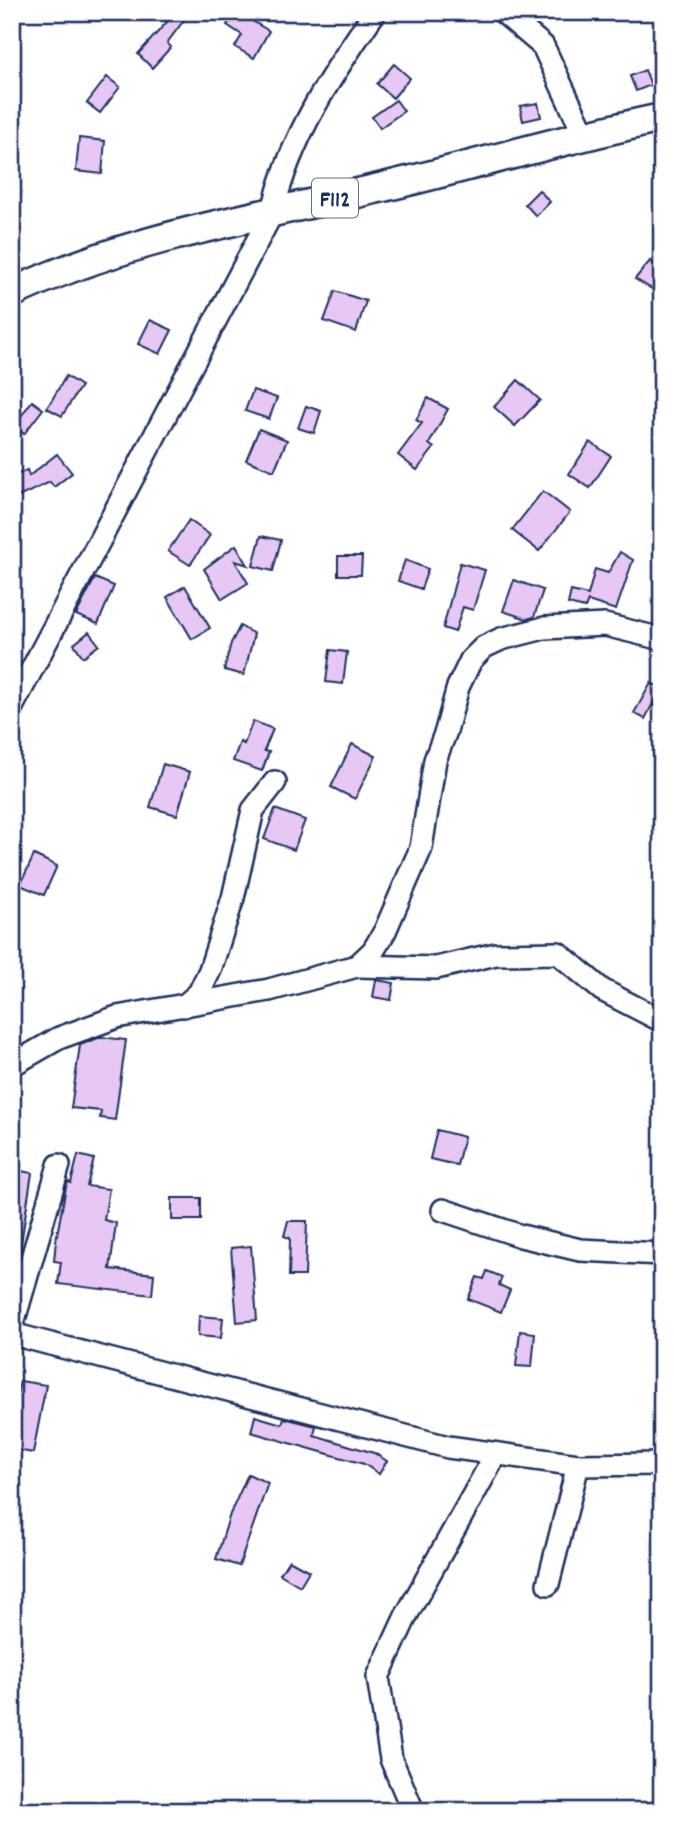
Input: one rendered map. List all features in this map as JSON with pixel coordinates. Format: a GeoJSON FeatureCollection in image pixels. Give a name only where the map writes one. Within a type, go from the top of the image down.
{"type":"FeatureCollection","features":[{"type":"Feature","properties":{"kind":"main road","name":"F112"},"geometry":{"type":"LineString","coordinates":[[12,293],[88,260],[159,239],[379,188],[584,134],[662,118]]}},
{"type":"Feature","properties":{"kind":"street"},"geometry":{"type":"LineString","coordinates":[[12,707],[273,211],[291,149],[349,49],[375,12]]}},
{"type":"Feature","properties":{"kind":"street"},"geometry":{"type":"LineString","coordinates":[[503,12],[543,46],[584,134]]}},
{"type":"Feature","properties":{"kind":"street"},"geometry":{"type":"LineString","coordinates":[[357,966],[373,951],[385,931],[421,848],[435,760],[446,731],[457,687],[471,660],[500,639],[544,628],[605,625],[662,639]]}},
{"type":"Feature","properties":{"kind":"street"},"geometry":{"type":"LineString","coordinates":[[184,1006],[199,993],[210,970],[233,898],[253,810],[275,782]]}},
{"type":"Feature","properties":{"kind":"street"},"geometry":{"type":"LineString","coordinates":[[12,1065],[59,1038],[106,1021],[148,1010],[269,990],[357,966],[436,968],[496,954],[558,953],[602,990],[662,1021]]}},
{"type":"Feature","properties":{"kind":"street"},"geometry":{"type":"LineString","coordinates":[[12,1327],[59,1165]]}},
{"type":"Feature","properties":{"kind":"street"},"geometry":{"type":"LineString","coordinates":[[443,1210],[521,1236],[580,1250],[662,1254]]}},
{"type":"Feature","properties":{"kind":"street"},"geometry":{"type":"LineString","coordinates":[[12,1334],[435,1444],[578,1465],[662,1465]]}},
{"type":"Feature","properties":{"kind":"street"},"geometry":{"type":"LineString","coordinates":[[413,1811],[391,1759],[378,1677],[405,1616],[496,1454]]}},
{"type":"Feature","properties":{"kind":"street"},"geometry":{"type":"LineString","coordinates":[[548,1584],[578,1465]]}},
{"type":"Feature","properties":{"kind":"building"},"geometry":{"type":"Polygon","coordinates":[[[153,12],[190,12],[167,43],[171,47],[152,68],[138,54],[167,22],[153,12]]]}},
{"type":"Feature","properties":{"kind":"building"},"geometry":{"type":"Polygon","coordinates":[[[235,12],[248,12],[246,17],[269,31],[254,58],[235,47],[242,35],[227,25],[235,12]]]}},
{"type":"Feature","properties":{"kind":"building"},"geometry":{"type":"Polygon","coordinates":[[[394,64],[410,78],[393,98],[377,84],[394,64]]]}},
{"type":"Feature","properties":{"kind":"building"},"geometry":{"type":"Polygon","coordinates":[[[645,70],[651,85],[636,91],[630,76],[645,70]]]}},
{"type":"Feature","properties":{"kind":"building"},"geometry":{"type":"Polygon","coordinates":[[[107,77],[120,87],[100,113],[87,103],[107,77]]]}},
{"type":"Feature","properties":{"kind":"building"},"geometry":{"type":"Polygon","coordinates":[[[396,100],[404,111],[380,128],[372,117],[396,100]]]}},
{"type":"Feature","properties":{"kind":"building"},"geometry":{"type":"Polygon","coordinates":[[[538,103],[541,117],[523,121],[520,106],[538,103]]]}},
{"type":"Feature","properties":{"kind":"building"},"geometry":{"type":"Polygon","coordinates":[[[79,138],[105,141],[102,174],[76,171],[79,138]]]}},
{"type":"Feature","properties":{"kind":"building"},"geometry":{"type":"Polygon","coordinates":[[[539,190],[550,202],[536,216],[525,204],[539,190]]]}},
{"type":"Feature","properties":{"kind":"building"},"geometry":{"type":"Polygon","coordinates":[[[650,261],[662,271],[662,295],[635,279],[650,261]]]}},
{"type":"Feature","properties":{"kind":"building"},"geometry":{"type":"Polygon","coordinates":[[[335,291],[366,301],[356,332],[324,321],[335,291]]]}},
{"type":"Feature","properties":{"kind":"building"},"geometry":{"type":"Polygon","coordinates":[[[150,320],[172,330],[160,354],[138,344],[150,320]]]}},
{"type":"Feature","properties":{"kind":"building"},"geometry":{"type":"Polygon","coordinates":[[[66,376],[81,386],[62,416],[47,408],[66,376]]]}},
{"type":"Feature","properties":{"kind":"building"},"geometry":{"type":"Polygon","coordinates":[[[518,380],[540,400],[515,426],[494,407],[518,380]]]}},
{"type":"Feature","properties":{"kind":"building"},"geometry":{"type":"Polygon","coordinates":[[[253,390],[277,398],[269,419],[245,411],[253,390]]]}},
{"type":"Feature","properties":{"kind":"building"},"geometry":{"type":"Polygon","coordinates":[[[428,398],[448,409],[429,444],[434,448],[417,470],[398,455],[422,423],[416,420],[428,398]]]}},
{"type":"Feature","properties":{"kind":"building"},"geometry":{"type":"Polygon","coordinates":[[[32,401],[43,409],[24,434],[14,426],[32,401]]]}},
{"type":"Feature","properties":{"kind":"building"},"geometry":{"type":"Polygon","coordinates":[[[306,406],[321,411],[314,433],[298,428],[306,406]]]}},
{"type":"Feature","properties":{"kind":"building"},"geometry":{"type":"Polygon","coordinates":[[[259,429],[287,440],[274,471],[246,460],[259,429]]]}},
{"type":"Feature","properties":{"kind":"building"},"geometry":{"type":"Polygon","coordinates":[[[590,442],[611,456],[590,488],[569,474],[590,442]]]}},
{"type":"Feature","properties":{"kind":"building"},"geometry":{"type":"Polygon","coordinates":[[[57,454],[72,473],[54,487],[50,482],[12,500],[12,477],[27,470],[29,476],[57,454]]]}},
{"type":"Feature","properties":{"kind":"building"},"geometry":{"type":"Polygon","coordinates":[[[543,491],[570,512],[539,551],[512,530],[543,491]]]}},
{"type":"Feature","properties":{"kind":"building"},"geometry":{"type":"Polygon","coordinates":[[[189,520],[210,535],[190,565],[168,551],[189,520]]]}},
{"type":"Feature","properties":{"kind":"building"},"geometry":{"type":"Polygon","coordinates":[[[261,536],[281,540],[273,571],[253,566],[261,536]]]}},
{"type":"Feature","properties":{"kind":"building"},"geometry":{"type":"Polygon","coordinates":[[[236,545],[248,565],[235,561],[248,583],[222,599],[204,569],[236,545]]]}},
{"type":"Feature","properties":{"kind":"building"},"geometry":{"type":"Polygon","coordinates":[[[620,552],[633,560],[616,610],[588,601],[585,608],[568,604],[571,591],[588,595],[595,569],[608,573],[620,552]]]}},
{"type":"Feature","properties":{"kind":"building"},"geometry":{"type":"Polygon","coordinates":[[[338,556],[362,556],[361,575],[338,575],[338,556]]]}},
{"type":"Feature","properties":{"kind":"building"},"geometry":{"type":"Polygon","coordinates":[[[405,560],[428,569],[421,589],[398,581],[405,560]]]}},
{"type":"Feature","properties":{"kind":"building"},"geometry":{"type":"Polygon","coordinates":[[[460,563],[485,570],[473,610],[463,607],[455,632],[443,628],[460,563]]]}},
{"type":"Feature","properties":{"kind":"building"},"geometry":{"type":"Polygon","coordinates":[[[95,578],[114,586],[98,624],[76,615],[95,578]]]}},
{"type":"Feature","properties":{"kind":"building"},"geometry":{"type":"Polygon","coordinates":[[[514,580],[543,590],[534,617],[527,619],[503,611],[514,580]]]}},
{"type":"Feature","properties":{"kind":"building"},"geometry":{"type":"Polygon","coordinates":[[[185,586],[210,628],[192,639],[167,597],[185,586]]]}},
{"type":"Feature","properties":{"kind":"building"},"geometry":{"type":"Polygon","coordinates":[[[240,626],[254,634],[244,675],[224,670],[231,643],[240,626]]]}},
{"type":"Feature","properties":{"kind":"building"},"geometry":{"type":"Polygon","coordinates":[[[89,632],[99,645],[83,657],[74,644],[89,632]]]}},
{"type":"Feature","properties":{"kind":"building"},"geometry":{"type":"Polygon","coordinates":[[[330,650],[347,652],[343,684],[326,682],[330,650]]]}},
{"type":"Feature","properties":{"kind":"building"},"geometry":{"type":"Polygon","coordinates":[[[651,683],[661,688],[645,719],[634,713],[651,683]]]}},
{"type":"Feature","properties":{"kind":"building"},"geometry":{"type":"Polygon","coordinates":[[[253,721],[273,729],[264,751],[269,752],[262,771],[233,761],[240,742],[244,744],[253,721]]]}},
{"type":"Feature","properties":{"kind":"building"},"geometry":{"type":"Polygon","coordinates":[[[352,744],[376,756],[355,799],[331,787],[352,744]]]}},
{"type":"Feature","properties":{"kind":"building"},"geometry":{"type":"Polygon","coordinates":[[[163,764],[190,772],[177,815],[150,807],[163,764]]]}},
{"type":"Feature","properties":{"kind":"building"},"geometry":{"type":"Polygon","coordinates":[[[275,809],[305,820],[294,850],[264,839],[275,809]]]}},
{"type":"Feature","properties":{"kind":"building"},"geometry":{"type":"Polygon","coordinates":[[[34,855],[57,866],[44,895],[20,885],[34,855]]]}},
{"type":"Feature","properties":{"kind":"building"},"geometry":{"type":"Polygon","coordinates":[[[376,980],[394,983],[391,1000],[373,997],[376,980]]]}},
{"type":"Feature","properties":{"kind":"building"},"geometry":{"type":"Polygon","coordinates":[[[101,1037],[126,1040],[115,1120],[100,1118],[101,1111],[71,1108],[80,1045],[101,1037]]]}},
{"type":"Feature","properties":{"kind":"building"},"geometry":{"type":"Polygon","coordinates":[[[437,1130],[464,1137],[457,1165],[430,1159],[437,1130]]]}},
{"type":"Feature","properties":{"kind":"building"},"geometry":{"type":"Polygon","coordinates":[[[78,1155],[94,1159],[87,1186],[109,1189],[104,1220],[116,1223],[110,1269],[154,1274],[152,1295],[58,1284],[61,1262],[54,1261],[56,1240],[66,1187],[68,1182],[71,1183],[78,1155]]]}},
{"type":"Feature","properties":{"kind":"building"},"geometry":{"type":"Polygon","coordinates":[[[21,1171],[32,1173],[19,1256],[12,1255],[12,1225],[21,1171]]]}},
{"type":"Feature","properties":{"kind":"building"},"geometry":{"type":"Polygon","coordinates":[[[172,1198],[201,1198],[201,1220],[172,1220],[172,1198]]]}},
{"type":"Feature","properties":{"kind":"building"},"geometry":{"type":"Polygon","coordinates":[[[288,1221],[307,1221],[305,1276],[289,1276],[290,1238],[284,1236],[288,1221]]]}},
{"type":"Feature","properties":{"kind":"building"},"geometry":{"type":"Polygon","coordinates":[[[251,1246],[257,1320],[237,1322],[231,1248],[251,1246]]]}},
{"type":"Feature","properties":{"kind":"building"},"geometry":{"type":"Polygon","coordinates":[[[487,1271],[502,1277],[499,1285],[510,1290],[501,1312],[468,1299],[477,1277],[484,1279],[487,1271]]]}},
{"type":"Feature","properties":{"kind":"building"},"geometry":{"type":"Polygon","coordinates":[[[199,1316],[223,1318],[221,1338],[198,1336],[199,1316]]]}},
{"type":"Feature","properties":{"kind":"building"},"geometry":{"type":"Polygon","coordinates":[[[520,1331],[535,1333],[532,1367],[516,1366],[520,1331]]]}},
{"type":"Feature","properties":{"kind":"building"},"geometry":{"type":"Polygon","coordinates":[[[20,1381],[46,1385],[33,1453],[12,1449],[12,1420],[20,1381]]]}},
{"type":"Feature","properties":{"kind":"building"},"geometry":{"type":"Polygon","coordinates":[[[255,1416],[282,1424],[284,1418],[316,1426],[314,1435],[374,1453],[387,1461],[379,1474],[364,1464],[251,1432],[255,1416]]]}},
{"type":"Feature","properties":{"kind":"building"},"geometry":{"type":"Polygon","coordinates":[[[248,1474],[268,1483],[239,1566],[216,1559],[230,1514],[248,1474]]]}},
{"type":"Feature","properties":{"kind":"building"},"geometry":{"type":"Polygon","coordinates":[[[289,1560],[309,1571],[300,1586],[280,1574],[289,1560]]]}}]}
